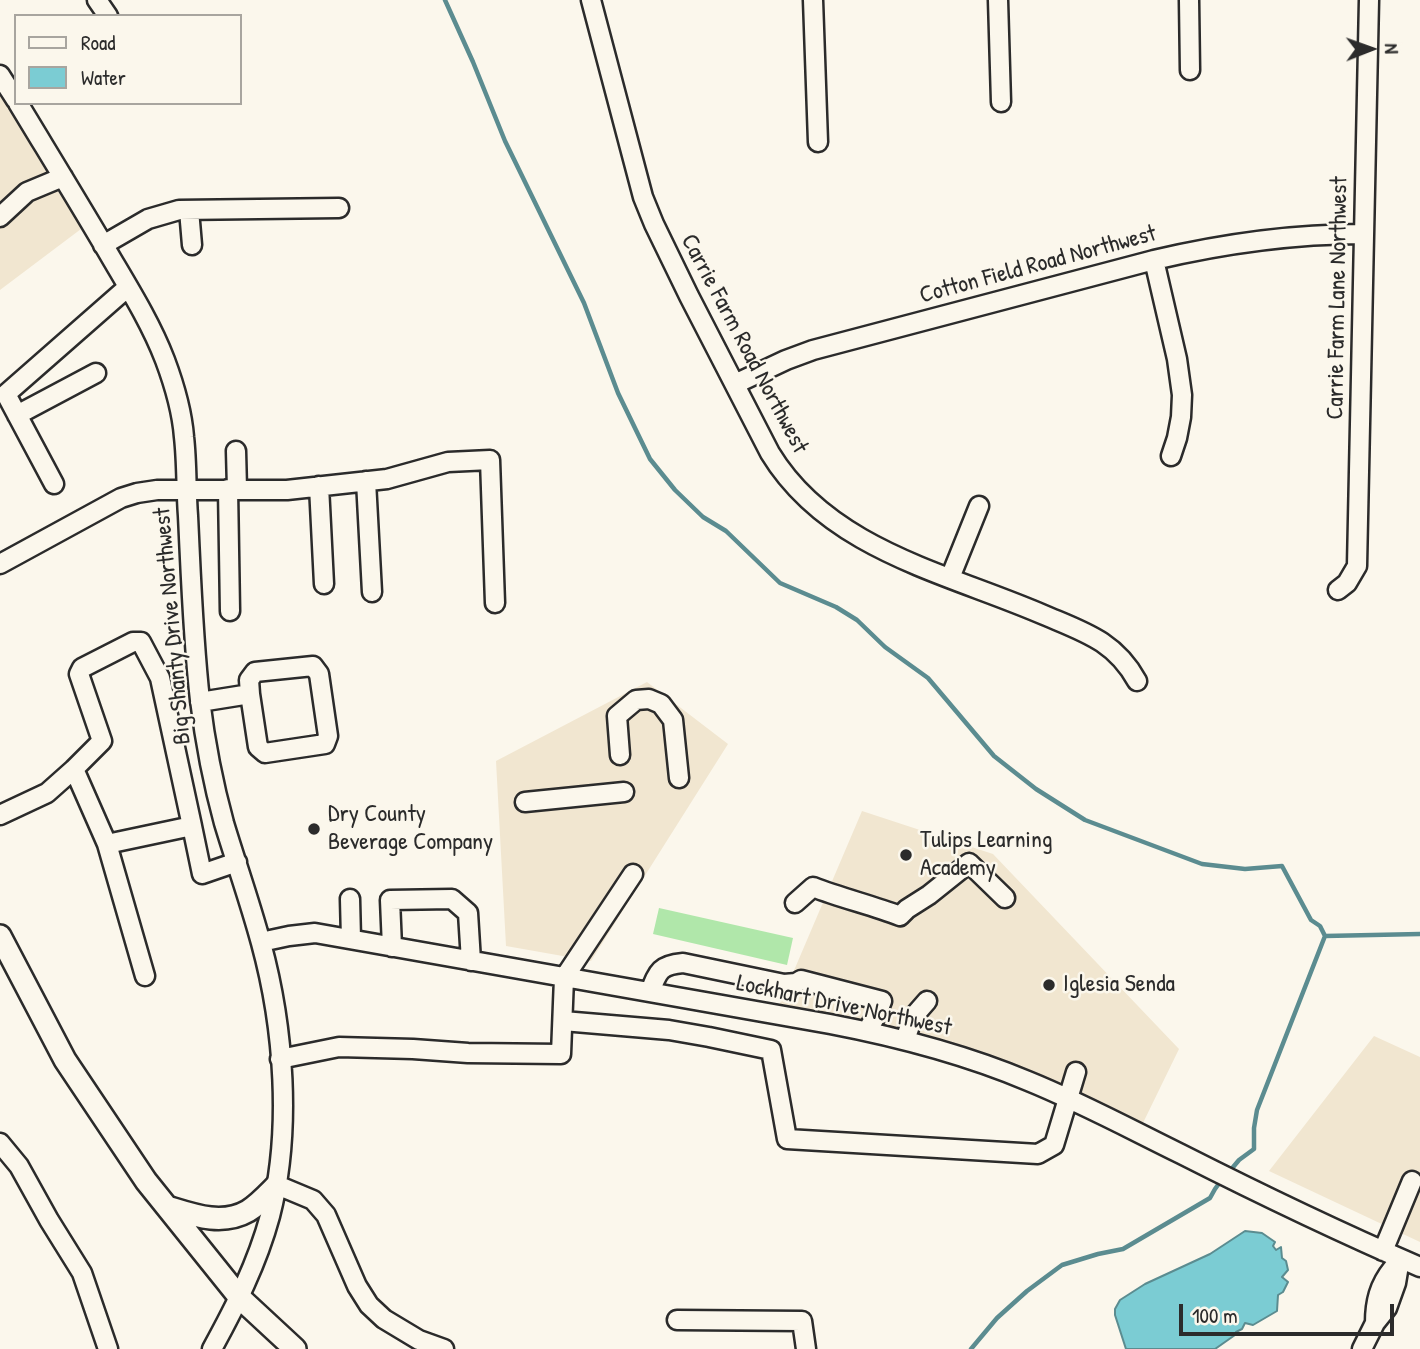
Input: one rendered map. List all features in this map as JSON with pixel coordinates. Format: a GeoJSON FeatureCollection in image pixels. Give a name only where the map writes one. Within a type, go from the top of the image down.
{"type":"FeatureCollection","features":[{"type":"Feature","properties":{"kind":"main road"},"geometry":{"type":"LineString","coordinates":[[0,936],[65,1060],[146,1181],[240,1298],[295,1349]]}},
{"type":"Feature","properties":{"kind":"main road"},"geometry":{"type":"LineString","coordinates":[[167,1207],[212,1219],[237,1216],[277,1185]]}},
{"type":"Feature","properties":{"kind":"street","name":"Carrie Farm Road Northwest"},"geometry":{"type":"LineString","coordinates":[[591,0],[643,197],[683,284],[775,461],[792,484],[816,508],[875,546],[1027,607],[1101,641],[1121,657],[1137,681]]}},
{"type":"Feature","properties":{"kind":"street"},"geometry":{"type":"LineString","coordinates":[[813,0],[818,142]]}},
{"type":"Feature","properties":{"kind":"street"},"geometry":{"type":"LineString","coordinates":[[998,0],[1001,102]]}},
{"type":"Feature","properties":{"kind":"street"},"geometry":{"type":"LineString","coordinates":[[1189,0],[1191,70]]}},
{"type":"Feature","properties":{"kind":"street","name":"Carrie Farm Lane Northwest"},"geometry":{"type":"LineString","coordinates":[[1338,590],[1347,583],[1357,566],[1369,0]]}},
{"type":"Feature","properties":{"kind":"street","name":"Big Shanty Drive Northwest"},"geometry":{"type":"LineString","coordinates":[[0,75],[14,97]]}},
{"type":"Feature","properties":{"kind":"street","name":"Big Shanty Drive Northwest"},"geometry":{"type":"LineString","coordinates":[[19,105],[147,322],[165,360],[178,400],[184,437],[194,639],[207,750],[215,788],[261,942],[271,991],[280,1059],[282,1146],[277,1185],[269,1219],[240,1298],[212,1349]]}},
{"type":"Feature","properties":{"kind":"street"},"geometry":{"type":"LineString","coordinates":[[0,217],[23,189],[63,177]]}},
{"type":"Feature","properties":{"kind":"street"},"geometry":{"type":"LineString","coordinates":[[103,245],[148,219],[179,210],[339,208]]}},
{"type":"Feature","properties":{"kind":"street"},"geometry":{"type":"LineString","coordinates":[[189,210],[192,245]]}},
{"type":"Feature","properties":{"kind":"street","name":"Cotton Field Road Northwest"},"geometry":{"type":"LineString","coordinates":[[735,384],[813,350],[1154,260],[1247,243],[1307,236],[1363,234]]}},
{"type":"Feature","properties":{"kind":"street"},"geometry":{"type":"LineString","coordinates":[[1154,260],[1177,359],[1182,395],[1181,417],[1171,456]]}},
{"type":"Feature","properties":{"kind":"street"},"geometry":{"type":"LineString","coordinates":[[54,484],[10,411],[6,394],[128,287]]}},
{"type":"Feature","properties":{"kind":"street"},"geometry":{"type":"LineString","coordinates":[[10,411],[96,373]]}},
{"type":"Feature","properties":{"kind":"street"},"geometry":{"type":"LineString","coordinates":[[230,611],[232,489],[236,451]]}},
{"type":"Feature","properties":{"kind":"street"},"geometry":{"type":"LineString","coordinates":[[0,564],[121,498],[146,491],[287,490],[387,479],[448,462],[490,460],[495,603]]}},
{"type":"Feature","properties":{"kind":"street"},"geometry":{"type":"LineString","coordinates":[[366,481],[372,592]]}},
{"type":"Feature","properties":{"kind":"street"},"geometry":{"type":"LineString","coordinates":[[320,486],[324,584]]}},
{"type":"Feature","properties":{"kind":"street"},"geometry":{"type":"LineString","coordinates":[[950,578],[979,506]]}},
{"type":"Feature","properties":{"kind":"street"},"geometry":{"type":"LineString","coordinates":[[0,815],[47,793],[102,741],[79,674],[82,668],[133,642],[141,642],[160,678],[202,874],[237,862]]}},
{"type":"Feature","properties":{"kind":"street"},"geometry":{"type":"LineString","coordinates":[[313,666],[319,674],[328,736],[325,744],[265,753],[258,747],[250,694],[250,680],[255,672],[313,666]]}},
{"type":"Feature","properties":{"kind":"street"},"geometry":{"type":"LineString","coordinates":[[200,702],[250,694]]}},
{"type":"Feature","properties":{"kind":"street"},"geometry":{"type":"LineString","coordinates":[[620,755],[617,716],[636,700],[649,699],[661,704],[673,720],[679,778]]}},
{"type":"Feature","properties":{"kind":"street"},"geometry":{"type":"LineString","coordinates":[[74,769],[107,844],[145,976]]}},
{"type":"Feature","properties":{"kind":"street"},"geometry":{"type":"LineString","coordinates":[[525,802],[624,792]]}},
{"type":"Feature","properties":{"kind":"street"},"geometry":{"type":"LineString","coordinates":[[107,844],[192,826]]}},
{"type":"Feature","properties":{"kind":"street"},"geometry":{"type":"LineString","coordinates":[[795,904],[813,887],[900,916],[969,863],[1005,898]]}},
{"type":"Feature","properties":{"kind":"street"},"geometry":{"type":"LineString","coordinates":[[280,1059],[339,1047],[561,1054],[564,978],[633,874]]}},
{"type":"Feature","properties":{"kind":"street"},"geometry":{"type":"LineString","coordinates":[[350,899],[351,939]]}},
{"type":"Feature","properties":{"kind":"street"},"geometry":{"type":"LineString","coordinates":[[392,947],[390,900],[452,899],[468,913],[471,961]]}},
{"type":"Feature","properties":{"kind":"street","name":"Lockhart Drive Northwest"},"geometry":{"type":"LineString","coordinates":[[261,942],[315,933],[905,1040],[1001,1070],[1069,1099],[1233,1181],[1420,1267]]}},
{"type":"Feature","properties":{"kind":"street"},"geometry":{"type":"LineString","coordinates":[[650,992],[661,968],[683,962],[784,984],[796,983],[801,979],[883,1001],[867,1031]]}},
{"type":"Feature","properties":{"kind":"street"},"geometry":{"type":"LineString","coordinates":[[905,1040],[912,1017],[927,1001]]}},
{"type":"Feature","properties":{"kind":"street"},"geometry":{"type":"LineString","coordinates":[[563,1021],[668,1030],[771,1050],[787,1139],[1038,1154],[1054,1145],[1076,1072]]}},
{"type":"Feature","properties":{"kind":"street"},"geometry":{"type":"LineString","coordinates":[[0,1143],[19,1166],[48,1220],[82,1273],[108,1349]]}},
{"type":"Feature","properties":{"kind":"street"},"geometry":{"type":"LineString","coordinates":[[1383,1251],[1412,1181]]}},
{"type":"Feature","properties":{"kind":"street"},"geometry":{"type":"LineString","coordinates":[[277,1185],[313,1200],[326,1215],[356,1286],[369,1305],[384,1319],[418,1340],[443,1349]]}},
{"type":"Feature","properties":{"kind":"street"},"geometry":{"type":"LineString","coordinates":[[1362,1349],[1375,1323],[1378,1294],[1386,1277],[1400,1259]]}},
{"type":"Feature","properties":{"kind":"street"},"geometry":{"type":"LineString","coordinates":[[677,1320],[803,1321],[806,1349]]}},
{"type":"Feature","properties":{"kind":"shaded area"},"geometry":{"type":"Polygon","coordinates":[[[0,76],[81,229],[0,290],[0,76]]]}},
{"type":"Feature","properties":{"kind":"shaded area"},"geometry":{"type":"Polygon","coordinates":[[[647,682],[728,744],[591,961],[506,946],[496,761],[647,682]]]}},
{"type":"Feature","properties":{"kind":"shaded area"},"geometry":{"type":"Polygon","coordinates":[[[862,811],[993,854],[1179,1049],[1142,1125],[1046,1081],[778,1008],[862,811]]]}},
{"type":"Feature","properties":{"kind":"shaded area"},"geometry":{"type":"Polygon","coordinates":[[[1374,1036],[1420,1057],[1420,1242],[1269,1171],[1374,1036]]]}},
{"type":"Feature","properties":{"kind":"green space"},"geometry":{"type":"Polygon","coordinates":[[[659,908],[793,938],[787,965],[653,934],[659,908]]]}},
{"type":"Feature","properties":{"kind":"water"},"geometry":{"type":"Polygon","coordinates":[[[1245,1231],[1262,1233],[1275,1242],[1273,1246],[1276,1250],[1281,1247],[1282,1258],[1286,1261],[1288,1270],[1282,1277],[1288,1282],[1283,1292],[1278,1295],[1277,1311],[1253,1325],[1245,1323],[1242,1329],[1215,1349],[1126,1349],[1115,1315],[1120,1300],[1145,1284],[1210,1254],[1245,1231]]]}},
{"type":"Feature","properties":{"kind":"waterway"},"geometry":{"type":"LineString","coordinates":[[445,0],[505,141],[584,303],[618,393],[650,459],[675,490],[703,517],[726,531],[780,583],[836,607],[857,620],[885,647],[928,678],[994,756],[1036,789],[1085,820],[1202,864],[1245,869],[1282,866],[1311,920],[1320,926],[1325,936],[1257,1110],[1254,1149],[1229,1172]]}},
{"type":"Feature","properties":{"kind":"waterway"},"geometry":{"type":"LineString","coordinates":[[1325,936],[1420,934]]}},
{"type":"Feature","properties":{"kind":"waterway"},"geometry":{"type":"LineString","coordinates":[[971,1349],[997,1318],[1062,1265],[1123,1249],[1210,1198],[1223,1178]]}},
{"type":"Feature","properties":{"kind":"place","name":"Dry County Beverage Company"},"geometry":{"type":"Point","coordinates":[314,829]}},
{"type":"Feature","properties":{"kind":"place","name":"Tulips Learning Academy"},"geometry":{"type":"Point","coordinates":[906,855]}},
{"type":"Feature","properties":{"kind":"place","name":"Iglesia Senda"},"geometry":{"type":"Point","coordinates":[1049,985]}}]}
